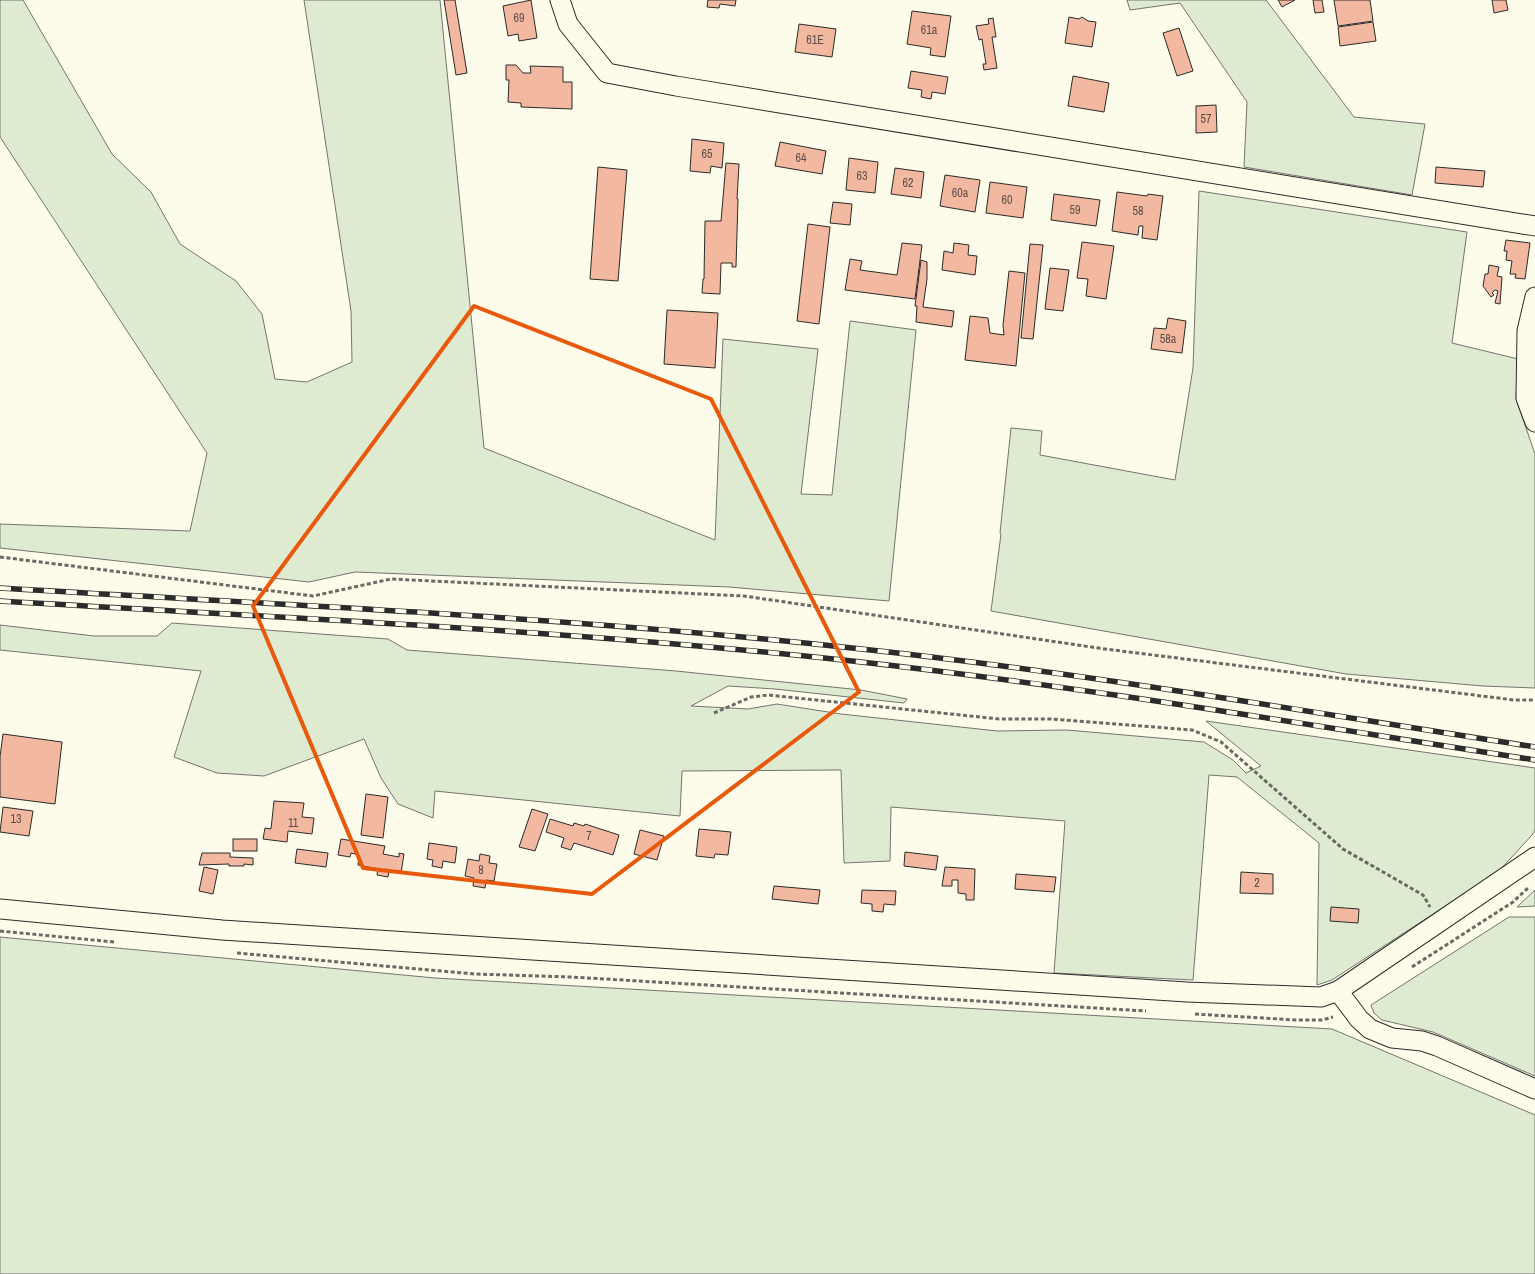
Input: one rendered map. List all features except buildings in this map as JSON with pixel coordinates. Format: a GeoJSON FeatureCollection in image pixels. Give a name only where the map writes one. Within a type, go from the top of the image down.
{"type":"FeatureCollection","features":[{"type":"Feature","properties":{"kind":"street"},"geometry":{"type":"LineString","coordinates":[[560,0],[568,24],[607,73],[685,88],[1535,226]]}},
{"type":"Feature","properties":{"kind":"street"},"geometry":{"type":"LineString","coordinates":[[1535,297],[1527,332],[1526,398],[1535,422]]}},
{"type":"Feature","properties":{"kind":"street"},"geometry":{"type":"LineString","coordinates":[[0,909],[222,930],[1301,998],[1321,997],[1338,991],[1535,857]]}},
{"type":"Feature","properties":{"kind":"street"},"geometry":{"type":"LineString","coordinates":[[1338,991],[1370,1029],[1392,1038],[1422,1041],[1437,1046],[1535,1089]]}},
{"type":"Feature","properties":{"kind":"path"},"geometry":{"type":"LineString","coordinates":[[0,557],[313,596],[391,579],[744,596],[1105,649],[1514,700],[1535,700]]}},
{"type":"Feature","properties":{"kind":"path"},"geometry":{"type":"LineString","coordinates":[[714,713],[751,697],[768,695],[999,719],[1051,719],[1192,730],[1221,742],[1343,849],[1423,896],[1439,922]]}},
{"type":"Feature","properties":{"kind":"path"},"geometry":{"type":"LineString","coordinates":[[1407,970],[1513,902],[1535,881]]}},
{"type":"Feature","properties":{"kind":"path"},"geometry":{"type":"LineString","coordinates":[[0,931],[119,942]]}},
{"type":"Feature","properties":{"kind":"path"},"geometry":{"type":"LineString","coordinates":[[228,952],[476,974],[1147,1011]]}},
{"type":"Feature","properties":{"kind":"path"},"geometry":{"type":"LineString","coordinates":[[1186,1014],[1322,1020],[1350,1007]]}},
{"type":"Feature","properties":{"kind":"highlighted area"},"geometry":{"type":"Polygon","coordinates":[[[474,306],[711,399],[859,692],[592,894],[363,868],[253,606],[474,306]]]}},
{"type":"Feature","properties":{"kind":"green space"},"geometry":{"type":"Polygon","coordinates":[[[0,0],[23,0],[112,154],[151,192],[180,244],[236,281],[262,314],[275,379],[307,382],[352,362],[351,311],[304,0],[440,0],[484,448],[715,540],[723,339],[818,349],[801,494],[832,495],[850,321],[916,330],[889,601],[729,587],[355,572],[309,582],[0,548],[0,524],[190,531],[207,453],[0,137],[0,0]]]}},
{"type":"Feature","properties":{"kind":"green space"},"geometry":{"type":"Polygon","coordinates":[[[1127,0],[1266,0],[1354,117],[1425,124],[1412,195],[1244,167],[1247,102],[1180,3],[1130,10],[1127,0]]]}},
{"type":"Feature","properties":{"kind":"green space"},"geometry":{"type":"Polygon","coordinates":[[[1199,191],[1467,232],[1452,343],[1518,359],[1516,399],[1535,454],[1535,688],[1483,686],[1346,674],[991,611],[1001,534],[1011,428],[1042,431],[1040,455],[1175,480],[1193,368],[1199,191]]]}},
{"type":"Feature","properties":{"kind":"green space"},"geometry":{"type":"Polygon","coordinates":[[[172,623],[388,639],[407,650],[676,671],[861,690],[907,699],[904,703],[775,689],[728,686],[691,706],[748,709],[777,704],[841,714],[997,731],[1067,730],[1204,742],[1233,760],[1246,773],[1261,766],[1206,721],[1535,768],[1535,830],[1499,871],[1332,980],[1317,985],[1319,843],[1237,777],[1209,775],[1193,980],[1054,973],[1065,821],[891,807],[890,861],[844,863],[841,770],[682,771],[680,816],[435,791],[433,818],[398,804],[381,778],[364,739],[264,776],[217,773],[174,757],[201,671],[0,650],[0,625],[94,636],[157,636],[172,623]]]}},
{"type":"Feature","properties":{"kind":"green space"},"geometry":{"type":"Polygon","coordinates":[[[1535,890],[1535,906],[1517,907],[1535,890]]]}},
{"type":"Feature","properties":{"kind":"green space"},"geometry":{"type":"Polygon","coordinates":[[[1509,917],[1535,917],[1535,1076],[1433,1032],[1382,1020],[1374,1013],[1371,1005],[1509,917]]]}},
{"type":"Feature","properties":{"kind":"green space"},"geometry":{"type":"Polygon","coordinates":[[[0,937],[435,978],[1332,1029],[1535,1115],[1535,1274],[0,1274],[0,937]]]}},
{"type":"Feature","properties":{"kind":"railway"},"geometry":{"type":"LineString","coordinates":[[0,588],[320,606],[746,637],[1023,669],[1535,747]]}},
{"type":"Feature","properties":{"kind":"railway"},"geometry":{"type":"LineString","coordinates":[[0,601],[320,619],[746,650],[1023,682],[1535,760]]}}]}
